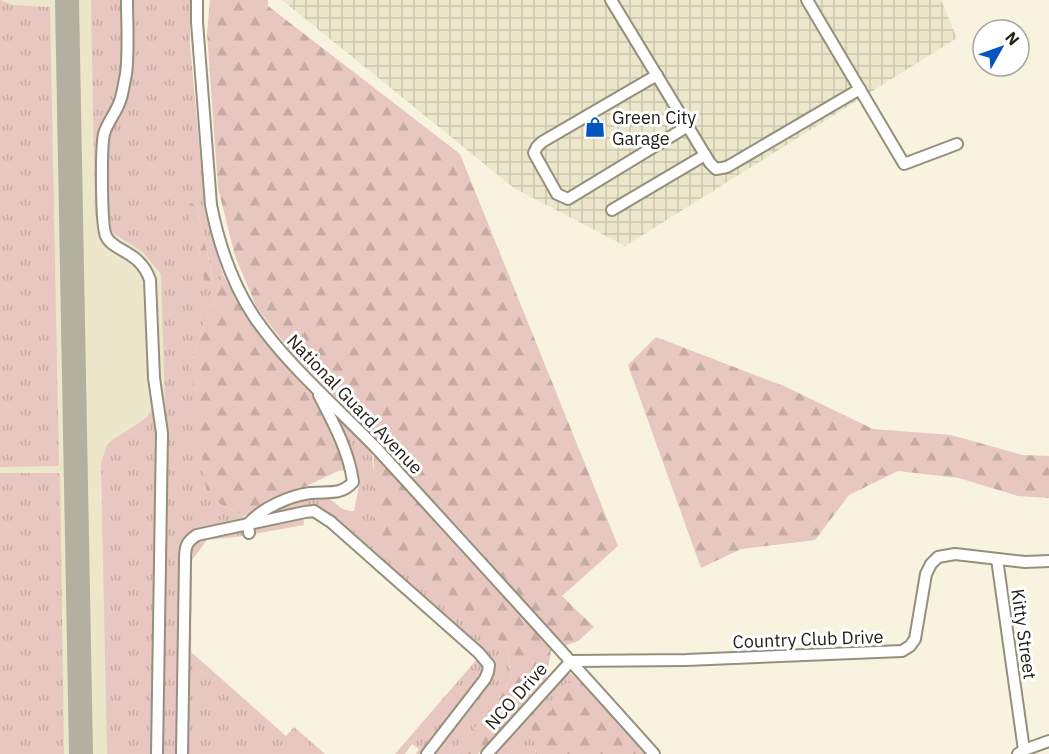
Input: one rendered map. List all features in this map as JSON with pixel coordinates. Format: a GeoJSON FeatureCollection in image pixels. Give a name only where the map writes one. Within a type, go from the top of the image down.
{"type":"FeatureCollection","features":[{"type":"Feature","properties":{"kind":"street"},"geometry":{"type":"LineString","coordinates":[[127,0],[126,71],[120,102],[104,134],[104,212],[105,234],[110,241],[137,258],[147,269],[150,280],[154,378],[162,433],[157,754]]}},
{"type":"Feature","properties":{"kind":"street","name":"National Guard Avenue"},"geometry":{"type":"LineString","coordinates":[[197,0],[210,196],[216,232],[227,264],[254,316],[282,352],[370,442],[654,754]]}},
{"type":"Feature","properties":{"kind":"street"},"geometry":{"type":"LineString","coordinates":[[611,0],[714,168],[724,169],[860,89]]}},
{"type":"Feature","properties":{"kind":"street"},"geometry":{"type":"LineString","coordinates":[[807,0],[904,164],[957,144]]}},
{"type":"Feature","properties":{"kind":"street"},"geometry":{"type":"LineString","coordinates":[[657,75],[537,147],[534,153],[558,194],[568,198],[688,126]]}},
{"type":"Feature","properties":{"kind":"street"},"geometry":{"type":"LineString","coordinates":[[612,210],[705,155]]}},
{"type":"Feature","properties":{"kind":"street"},"geometry":{"type":"LineString","coordinates":[[248,529],[260,513],[281,503],[310,493],[341,492],[349,488],[353,482],[352,470],[342,443],[314,384]]}},
{"type":"Feature","properties":{"kind":"street"},"geometry":{"type":"LineString","coordinates":[[182,754],[185,549],[188,541],[197,535],[248,529],[323,515],[479,653],[489,665],[484,679],[427,754]]}},
{"type":"Feature","properties":{"kind":"street","name":"Country Club Drive"},"geometry":{"type":"LineString","coordinates":[[571,661],[686,660],[902,651],[915,639],[926,574],[931,564],[938,558],[947,555],[1025,562],[1049,561]]}},
{"type":"Feature","properties":{"kind":"street","name":"Kitty Street"},"geometry":{"type":"LineString","coordinates":[[997,559],[1021,752]]}},
{"type":"Feature","properties":{"kind":"street","name":"NCO Drive"},"geometry":{"type":"LineString","coordinates":[[487,754],[571,661]]}},
{"type":"Feature","properties":{"kind":"street"},"geometry":{"type":"LineString","coordinates":[[1021,752],[1049,741]]}},
{"type":"Feature","properties":{"kind":"shaded area"},"geometry":{"type":"Polygon","coordinates":[[[0,0],[154,0],[190,363],[207,494],[224,506],[182,543],[179,754],[0,754],[0,0]]]}},
{"type":"Feature","properties":{"kind":"shaded area"},"geometry":{"type":"Polygon","coordinates":[[[282,0],[941,0],[957,38],[625,246],[514,188],[282,0]]]}},
{"type":"Feature","properties":{"kind":"green space"},"geometry":{"type":"Polygon","coordinates":[[[0,0],[13,5],[50,7],[59,466],[0,467],[0,0]]]}},
{"type":"Feature","properties":{"kind":"green space"},"geometry":{"type":"Polygon","coordinates":[[[91,0],[122,0],[121,83],[117,98],[107,118],[100,222],[95,216],[91,0]]]}},
{"type":"Feature","properties":{"kind":"green space"},"geometry":{"type":"Polygon","coordinates":[[[130,0],[190,0],[190,44],[205,209],[223,274],[190,363],[224,506],[244,516],[244,521],[186,537],[182,543],[179,754],[162,754],[166,434],[161,274],[144,253],[113,233],[108,223],[107,138],[123,103],[130,0]],[[197,206],[198,246],[205,283],[211,285],[213,279],[197,206]]]}},
{"type":"Feature","properties":{"kind":"green space"},"geometry":{"type":"Polygon","coordinates":[[[210,0],[268,0],[268,6],[460,154],[618,546],[562,596],[594,627],[578,641],[551,651],[546,680],[478,754],[459,754],[454,750],[496,705],[512,675],[507,648],[373,529],[374,436],[293,354],[257,308],[235,256],[218,188],[207,33],[210,0]]]}},
{"type":"Feature","properties":{"kind":"green space"},"geometry":{"type":"Polygon","coordinates":[[[191,203],[197,206],[213,280],[211,285],[205,286],[198,246],[186,208],[191,203]]]}},
{"type":"Feature","properties":{"kind":"green space"},"geometry":{"type":"Polygon","coordinates":[[[223,274],[241,307],[262,338],[315,396],[331,427],[347,470],[338,471],[244,516],[207,495],[190,363],[223,274]]]}},
{"type":"Feature","properties":{"kind":"green space"},"geometry":{"type":"Polygon","coordinates":[[[656,337],[786,387],[873,429],[951,435],[1022,455],[1049,456],[1049,498],[1018,496],[959,478],[898,471],[849,495],[815,540],[741,549],[701,568],[628,365],[656,337]]]}},
{"type":"Feature","properties":{"kind":"green space"},"geometry":{"type":"Polygon","coordinates":[[[155,404],[158,442],[153,754],[107,754],[101,464],[107,445],[147,417],[155,404]]]}},
{"type":"Feature","properties":{"kind":"green space"},"geometry":{"type":"Polygon","coordinates":[[[331,409],[372,451],[373,468],[411,561],[507,648],[512,675],[496,705],[454,750],[459,754],[432,754],[488,679],[486,655],[320,509],[257,518],[292,502],[312,497],[329,499],[342,509],[354,511],[360,481],[331,409]]]}},
{"type":"Feature","properties":{"kind":"green space"},"geometry":{"type":"Polygon","coordinates":[[[0,473],[59,473],[60,475],[64,754],[0,754],[0,473]]]}},
{"type":"Feature","properties":{"kind":"green space"},"geometry":{"type":"Polygon","coordinates":[[[303,516],[304,525],[254,534],[252,527],[303,516]]]}},
{"type":"Feature","properties":{"kind":"green space"},"geometry":{"type":"Polygon","coordinates":[[[243,528],[245,536],[207,540],[192,560],[191,652],[286,736],[294,727],[325,754],[186,754],[189,548],[196,539],[243,528]]]}},
{"type":"Feature","properties":{"kind":"green space"},"geometry":{"type":"Polygon","coordinates":[[[476,653],[484,667],[483,674],[422,754],[416,754],[419,749],[412,744],[405,754],[395,754],[478,658],[476,653]]]}},
{"type":"Feature","properties":{"kind":"green space"},"geometry":{"type":"Polygon","coordinates":[[[567,673],[580,681],[564,685],[553,710],[549,713],[535,750],[536,754],[495,754],[564,675],[567,673]]]}},
{"type":"Feature","properties":{"kind":"green space"},"geometry":{"type":"Polygon","coordinates":[[[580,681],[646,754],[536,754],[531,724],[542,710],[549,712],[552,710],[553,699],[564,685],[580,681]]]}},
{"type":"Feature","properties":{"kind":"taxiway"},"geometry":{"type":"LineString","coordinates":[[67,0],[81,754]]}},
{"type":"Feature","properties":{"kind":"place","name":"Green City Garage"},"geometry":{"type":"Point","coordinates":[595,127]}}]}
